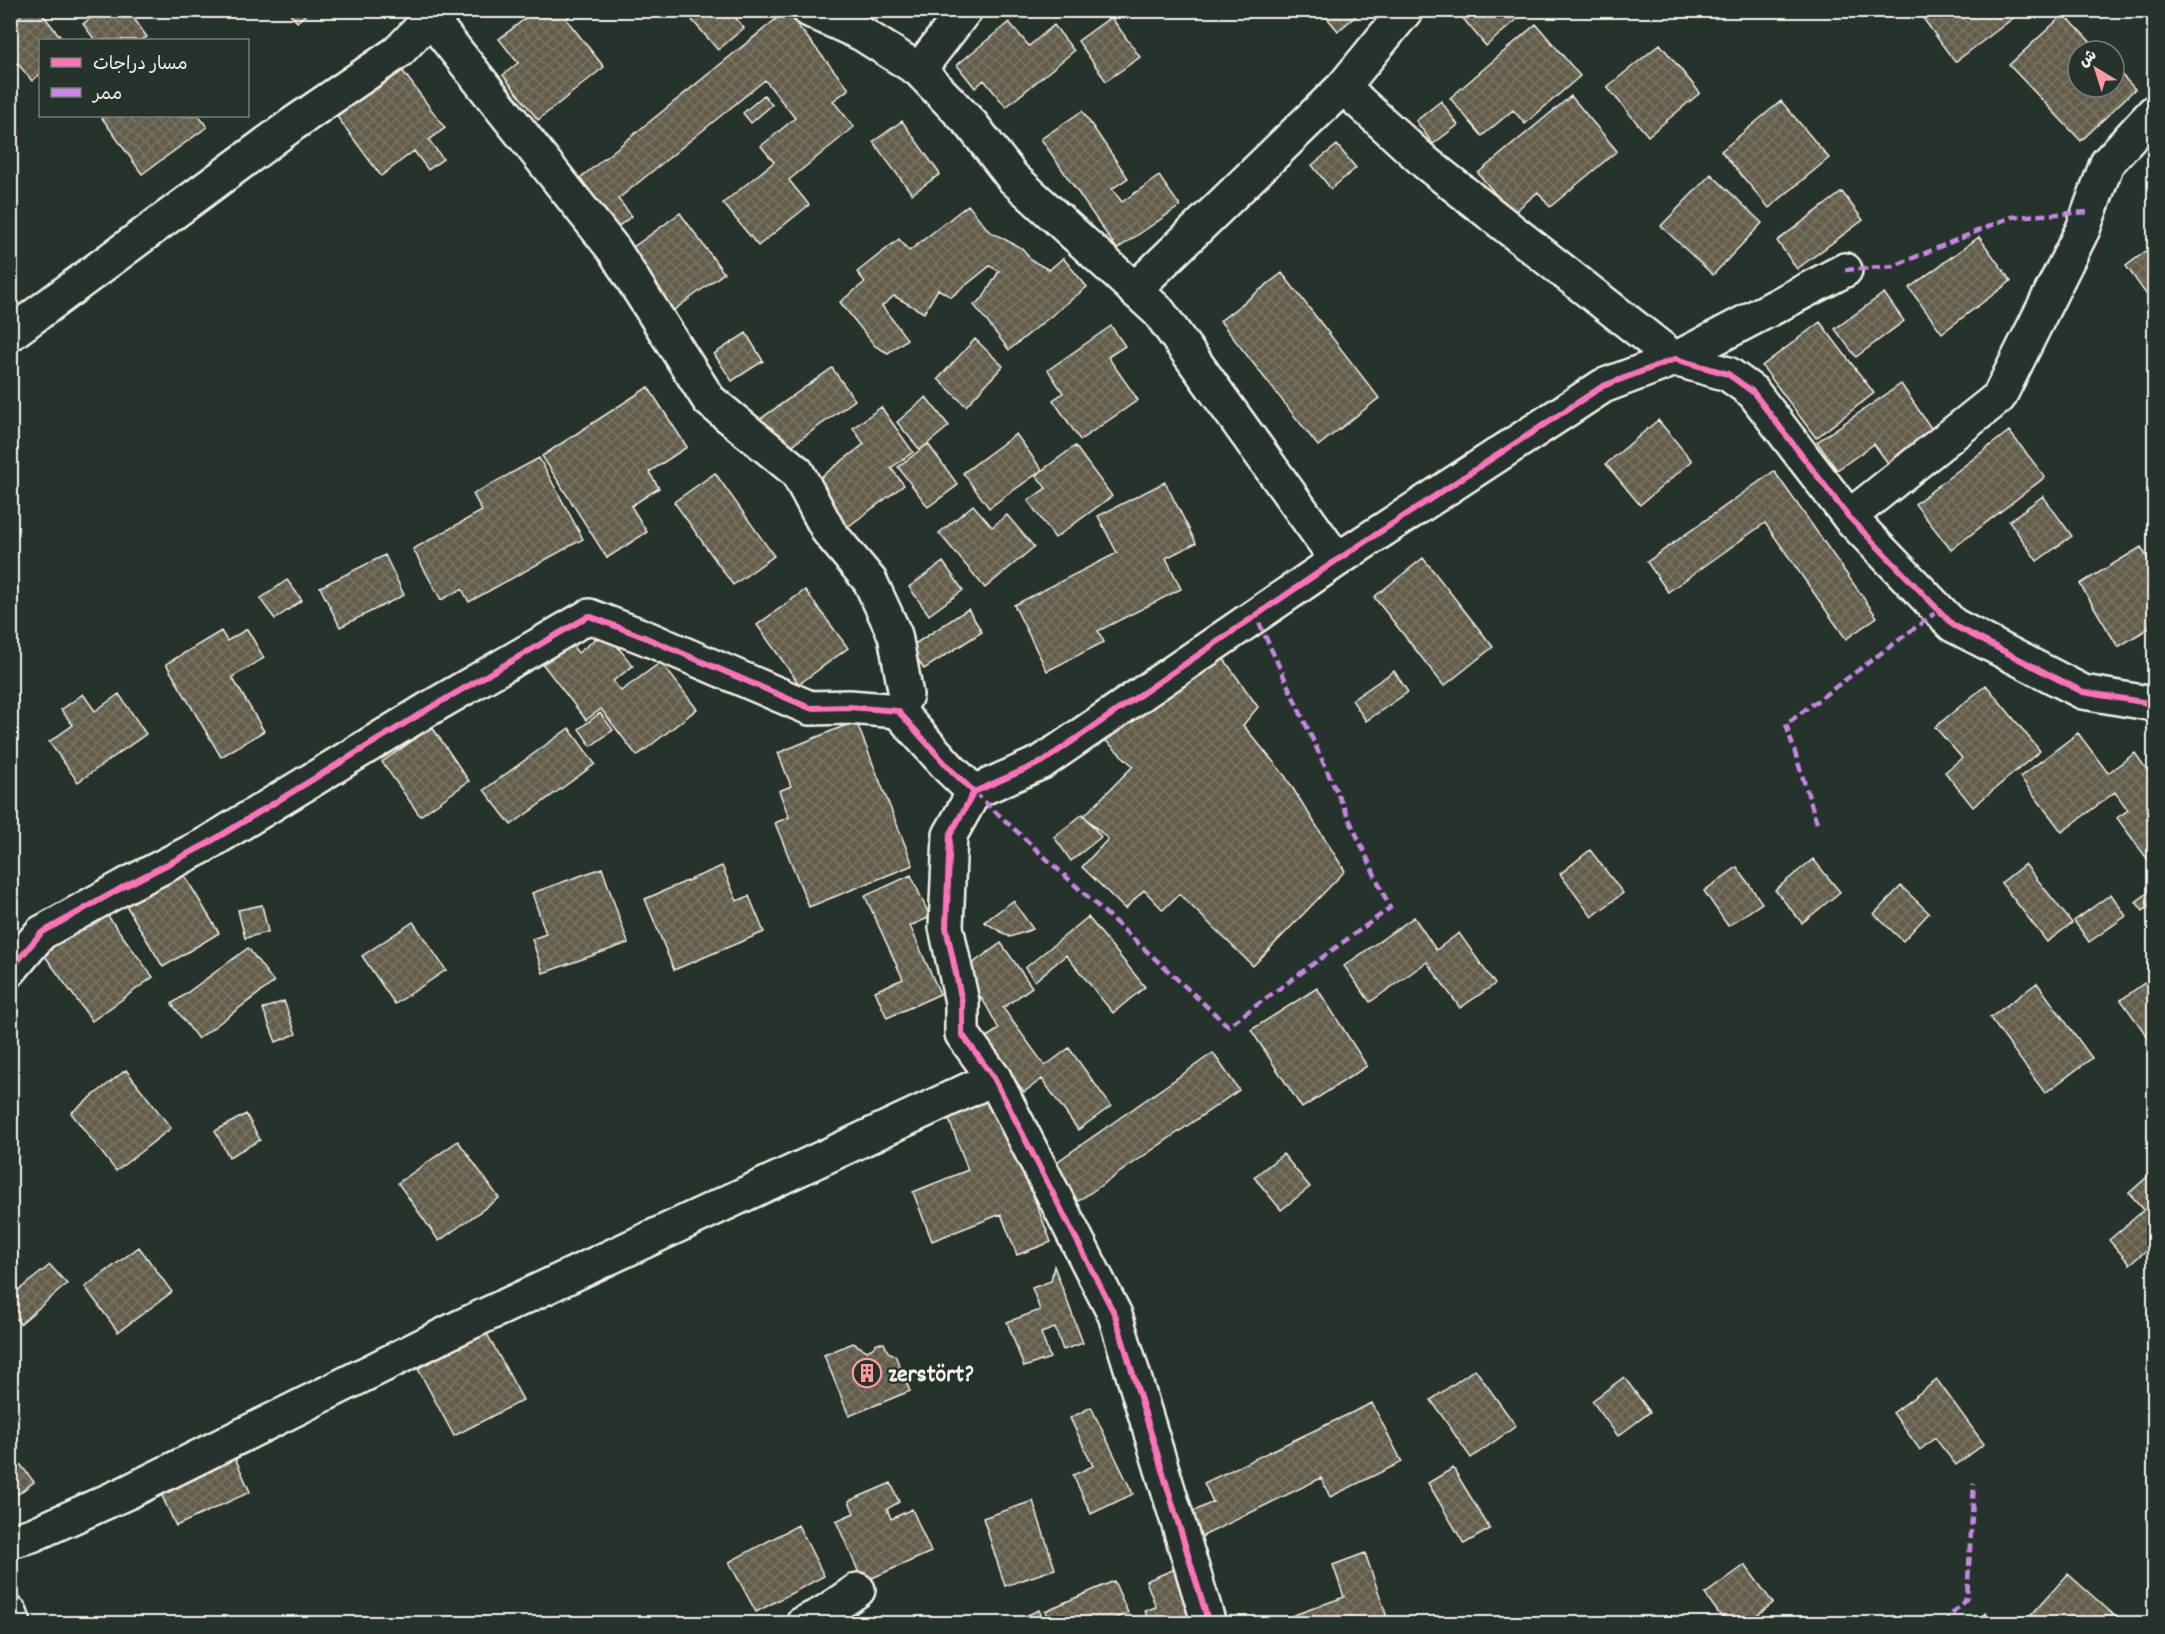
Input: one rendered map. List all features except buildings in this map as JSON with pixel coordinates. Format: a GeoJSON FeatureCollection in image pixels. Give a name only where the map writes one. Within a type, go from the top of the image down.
{"type":"FeatureCollection","features":[{"type":"Feature","properties":{"kind":"street"},"geometry":{"type":"LineString","coordinates":[[809,10],[862,34],[919,70],[972,125],[1013,178],[1159,312],[1337,560]]}},
{"type":"Feature","properties":{"kind":"street"},"geometry":{"type":"LineString","coordinates":[[919,70],[965,10]]}},
{"type":"Feature","properties":{"kind":"street"},"geometry":{"type":"LineString","coordinates":[[1134,290],[1343,87],[1406,10]]}},
{"type":"Feature","properties":{"kind":"street"},"geometry":{"type":"LineString","coordinates":[[10,334],[293,124],[398,52],[434,14],[614,250],[709,400],[797,472],[829,532],[870,580],[896,635],[906,695],[898,711]]}},
{"type":"Feature","properties":{"kind":"street"},"geometry":{"type":"LineString","coordinates":[[1343,87],[1426,163],[1675,359],[1728,374],[1753,392],[1849,517],[1953,625],[2083,692],[2154,704]]}},
{"type":"Feature","properties":{"kind":"street"},"geometry":{"type":"LineString","coordinates":[[1849,517],[1998,397],[2083,229],[2108,163],[2154,112]]}},
{"type":"Feature","properties":{"kind":"street"},"geometry":{"type":"LineString","coordinates":[[1209,1623],[1115,1315],[994,1078],[962,1034],[962,1002],[946,927],[950,835],[974,792],[1042,762],[1337,560],[1603,386],[1675,359],[1845,270]]}},
{"type":"Feature","properties":{"kind":"street"},"geometry":{"type":"LineString","coordinates":[[10,970],[41,933],[205,845],[430,708],[589,616],[810,708],[849,706],[898,711],[950,770],[974,792]]}},
{"type":"Feature","properties":{"kind":"street"},"geometry":{"type":"LineString","coordinates":[[10,1541],[32,1535],[128,1492],[458,1328],[994,1078]]}},
{"type":"Feature","properties":{"kind":"street"},"geometry":{"type":"LineString","coordinates":[[802,1623],[824,1613],[858,1590]]}},
{"type":"Feature","properties":{"kind":"street"},"geometry":{"type":"LineString","coordinates":[[10,1613],[14,1623]]}},
{"type":"Feature","properties":{"kind":"marked path"},"geometry":{"type":"LineString","coordinates":[[1845,270],[1894,266],[2011,217],[2089,212]]}},
{"type":"Feature","properties":{"kind":"marked path"},"geometry":{"type":"LineString","coordinates":[[1817,823],[1786,724],[1939,610]]}},
{"type":"Feature","properties":{"kind":"marked path"},"geometry":{"type":"LineString","coordinates":[[974,792],[1228,1026],[1390,908],[1256,616]]}},
{"type":"Feature","properties":{"kind":"marked path"},"geometry":{"type":"LineString","coordinates":[[1943,1624],[1967,1598],[1974,1483]]}},
{"type":"Feature","properties":{"kind":"cycle path"},"geometry":{"type":"LineString","coordinates":[[1209,1624],[1115,1315],[994,1078],[962,1034],[962,1002],[946,927],[950,835],[974,792],[1042,762],[1337,560],[1603,386],[1675,359],[1728,374],[1753,392],[1849,517],[1953,625],[2083,692],[2154,704]]}},
{"type":"Feature","properties":{"kind":"cycle path"},"geometry":{"type":"LineString","coordinates":[[10,970],[41,933],[205,845],[430,708],[589,616],[810,708],[849,707],[898,711],[974,792]]}},
{"type":"Feature","properties":{"kind":"place","name":"zerstört?"},"geometry":{"type":"Point","coordinates":[867,1373]}}]}
